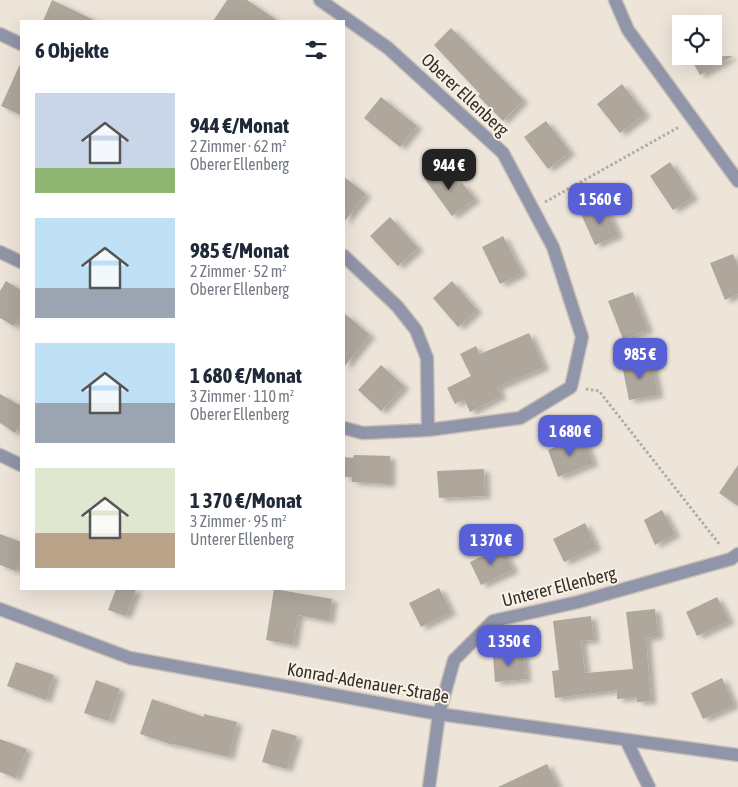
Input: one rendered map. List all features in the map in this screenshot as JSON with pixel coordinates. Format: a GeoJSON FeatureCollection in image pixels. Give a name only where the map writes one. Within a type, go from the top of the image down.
{"type":"FeatureCollection","features":[{"type":"Feature","properties":{"kind":"street","name":"Oberer Ellenberg"},"geometry":{"type":"LineString","coordinates":[[320,0],[388,48],[503,153],[553,247],[582,337],[570,387]]}},
{"type":"Feature","properties":{"kind":"street"},"geometry":{"type":"LineString","coordinates":[[615,0],[628,30],[738,181]]}},
{"type":"Feature","properties":{"kind":"street"},"geometry":{"type":"LineString","coordinates":[[0,34],[20,44]]}},
{"type":"Feature","properties":{"kind":"street"},"geometry":{"type":"LineString","coordinates":[[0,252],[20,262]]}},
{"type":"Feature","properties":{"kind":"street"},"geometry":{"type":"LineString","coordinates":[[345,257],[397,306],[416,330],[427,358],[428,430]]}},
{"type":"Feature","properties":{"kind":"street"},"geometry":{"type":"LineString","coordinates":[[345,428],[363,433],[428,430],[520,418],[570,387]]}},
{"type":"Feature","properties":{"kind":"street"},"geometry":{"type":"LineString","coordinates":[[0,455],[20,465]]}},
{"type":"Feature","properties":{"kind":"street","name":"Unterer Ellenberg"},"geometry":{"type":"LineString","coordinates":[[429,787],[439,714],[454,660],[493,622],[578,602],[735,556]]}},
{"type":"Feature","properties":{"kind":"street","name":"Konrad-Adenauer-Straße"},"geometry":{"type":"LineString","coordinates":[[0,609],[130,658],[439,714],[738,755]]}},
{"type":"Feature","properties":{"kind":"street"},"geometry":{"type":"LineString","coordinates":[[626,740],[648,787]]}},
{"type":"Feature","properties":{"kind":"path"},"geometry":{"type":"LineString","coordinates":[[533,210],[693,119]]}},
{"type":"Feature","properties":{"kind":"path"},"geometry":{"type":"LineString","coordinates":[[570,387],[598,391],[735,556]]}},
{"type":"Feature","properties":{"kind":"building"},"geometry":{"type":"Polygon","coordinates":[[[52,0],[94,20],[43,20],[52,0]]]}},
{"type":"Feature","properties":{"kind":"building"},"geometry":{"type":"Polygon","coordinates":[[[227,0],[247,0],[277,20],[214,20],[227,0]]]}},
{"type":"Feature","properties":{"kind":"building"},"geometry":{"type":"Polygon","coordinates":[[[451,28],[523,100],[503,121],[478,96],[480,94],[434,45],[451,28]]]}},
{"type":"Feature","properties":{"kind":"building"},"geometry":{"type":"Polygon","coordinates":[[[722,56],[733,56],[722,62],[722,56]]]}},
{"type":"Feature","properties":{"kind":"building"},"geometry":{"type":"Polygon","coordinates":[[[20,64],[20,115],[1,106],[20,64]]]}},
{"type":"Feature","properties":{"kind":"building"},"geometry":{"type":"Polygon","coordinates":[[[694,65],[717,65],[700,75],[694,65]]]}},
{"type":"Feature","properties":{"kind":"building"},"geometry":{"type":"Polygon","coordinates":[[[622,84],[645,114],[620,133],[597,104],[622,84]]]}},
{"type":"Feature","properties":{"kind":"building"},"geometry":{"type":"Polygon","coordinates":[[[381,97],[417,126],[400,147],[364,118],[381,97]]]}},
{"type":"Feature","properties":{"kind":"building"},"geometry":{"type":"Polygon","coordinates":[[[546,121],[570,152],[548,169],[524,137],[546,121]]]}},
{"type":"Feature","properties":{"kind":"building"},"geometry":{"type":"Polygon","coordinates":[[[670,162],[693,197],[673,210],[650,176],[670,162]]]}},
{"type":"Feature","properties":{"kind":"building"},"geometry":{"type":"Polygon","coordinates":[[[441,165],[459,185],[462,183],[475,199],[452,216],[424,178],[441,165]]]}},
{"type":"Feature","properties":{"kind":"building"},"geometry":{"type":"Polygon","coordinates":[[[345,178],[366,194],[345,221],[345,178]]]}},
{"type":"Feature","properties":{"kind":"building"},"geometry":{"type":"Polygon","coordinates":[[[604,204],[618,235],[595,245],[581,214],[604,204]]]}},
{"type":"Feature","properties":{"kind":"building"},"geometry":{"type":"Polygon","coordinates":[[[390,217],[418,248],[398,266],[370,236],[390,217]]]}},
{"type":"Feature","properties":{"kind":"building"},"geometry":{"type":"Polygon","coordinates":[[[503,236],[522,273],[500,284],[482,247],[503,236]]]}},
{"type":"Feature","properties":{"kind":"building"},"geometry":{"type":"Polygon","coordinates":[[[733,254],[738,265],[738,294],[725,300],[710,263],[733,254]]]}},
{"type":"Feature","properties":{"kind":"building"},"geometry":{"type":"Polygon","coordinates":[[[6,281],[20,289],[20,316],[14,326],[0,318],[0,291],[6,281]]]}},
{"type":"Feature","properties":{"kind":"building"},"geometry":{"type":"Polygon","coordinates":[[[452,281],[477,310],[458,327],[433,298],[452,281]]]}},
{"type":"Feature","properties":{"kind":"building"},"geometry":{"type":"Polygon","coordinates":[[[633,292],[648,330],[623,339],[608,301],[633,292]]]}},
{"type":"Feature","properties":{"kind":"building"},"geometry":{"type":"Polygon","coordinates":[[[345,314],[370,335],[345,366],[345,314]]]}},
{"type":"Feature","properties":{"kind":"building"},"geometry":{"type":"Polygon","coordinates":[[[529,333],[544,367],[497,387],[501,396],[470,412],[464,399],[455,404],[447,388],[471,376],[460,354],[476,346],[480,354],[529,333]]]}},
{"type":"Feature","properties":{"kind":"building"},"geometry":{"type":"Polygon","coordinates":[[[651,359],[658,395],[629,400],[622,365],[651,359]]]}},
{"type":"Feature","properties":{"kind":"building"},"geometry":{"type":"Polygon","coordinates":[[[381,365],[404,386],[381,411],[358,390],[381,365]]]}},
{"type":"Feature","properties":{"kind":"building"},"geometry":{"type":"Polygon","coordinates":[[[0,394],[20,405],[20,425],[15,433],[0,423],[0,394]]]}},
{"type":"Feature","properties":{"kind":"building"},"geometry":{"type":"Polygon","coordinates":[[[582,436],[593,463],[558,477],[548,450],[582,436]]]}},
{"type":"Feature","properties":{"kind":"building"},"geometry":{"type":"Polygon","coordinates":[[[354,455],[390,456],[390,484],[352,482],[352,477],[345,477],[345,457],[353,458],[354,455]]]}},
{"type":"Feature","properties":{"kind":"building"},"geometry":{"type":"Polygon","coordinates":[[[738,465],[738,506],[719,493],[738,465]]]}},
{"type":"Feature","properties":{"kind":"building"},"geometry":{"type":"Polygon","coordinates":[[[484,469],[485,496],[439,498],[437,471],[484,469]]]}},
{"type":"Feature","properties":{"kind":"building"},"geometry":{"type":"Polygon","coordinates":[[[662,510],[675,534],[655,545],[644,520],[662,510]]]}},
{"type":"Feature","properties":{"kind":"building"},"geometry":{"type":"Polygon","coordinates":[[[585,523],[596,547],[564,562],[553,539],[585,523]]]}},
{"type":"Feature","properties":{"kind":"building"},"geometry":{"type":"Polygon","coordinates":[[[0,534],[20,542],[20,558],[16,571],[0,565],[0,534]]]}},
{"type":"Feature","properties":{"kind":"building"},"geometry":{"type":"Polygon","coordinates":[[[502,547],[513,570],[481,585],[470,562],[502,547]]]}},
{"type":"Feature","properties":{"kind":"building"},"geometry":{"type":"Polygon","coordinates":[[[439,588],[451,612],[421,627],[409,603],[439,588]]]}},
{"type":"Feature","properties":{"kind":"building"},"geometry":{"type":"Polygon","coordinates":[[[116,590],[136,590],[126,616],[108,610],[116,590]]]}},
{"type":"Feature","properties":{"kind":"building"},"geometry":{"type":"Polygon","coordinates":[[[274,590],[332,599],[329,621],[298,615],[293,645],[266,640],[274,590]]]}},
{"type":"Feature","properties":{"kind":"building"},"geometry":{"type":"Polygon","coordinates":[[[717,597],[729,621],[697,636],[686,612],[717,597]]]}},
{"type":"Feature","properties":{"kind":"building"},"geometry":{"type":"Polygon","coordinates":[[[655,609],[658,636],[646,638],[651,701],[637,702],[637,697],[617,699],[617,690],[555,698],[552,671],[559,670],[553,621],[591,616],[594,640],[581,641],[585,673],[633,669],[626,612],[655,609]]]}},
{"type":"Feature","properties":{"kind":"building"},"geometry":{"type":"Polygon","coordinates":[[[523,652],[526,679],[495,682],[493,655],[523,652]]]}},
{"type":"Feature","properties":{"kind":"building"},"geometry":{"type":"Polygon","coordinates":[[[16,662],[54,675],[46,700],[7,686],[16,662]]]}},
{"type":"Feature","properties":{"kind":"building"},"geometry":{"type":"Polygon","coordinates":[[[722,678],[734,705],[703,719],[691,693],[722,678]]]}},
{"type":"Feature","properties":{"kind":"building"},"geometry":{"type":"Polygon","coordinates":[[[96,680],[120,689],[109,721],[84,713],[96,680]]]}},
{"type":"Feature","properties":{"kind":"building"},"geometry":{"type":"Polygon","coordinates":[[[152,699],[204,717],[204,714],[237,722],[229,757],[173,745],[140,734],[152,699]]]}},
{"type":"Feature","properties":{"kind":"building"},"geometry":{"type":"Polygon","coordinates":[[[272,729],[297,736],[287,769],[262,762],[272,729]]]}},
{"type":"Feature","properties":{"kind":"building"},"geometry":{"type":"Polygon","coordinates":[[[0,739],[27,749],[16,778],[0,772],[0,739]]]}},
{"type":"Feature","properties":{"kind":"building"},"geometry":{"type":"Polygon","coordinates":[[[547,764],[558,787],[498,787],[547,764]]]}}]}
